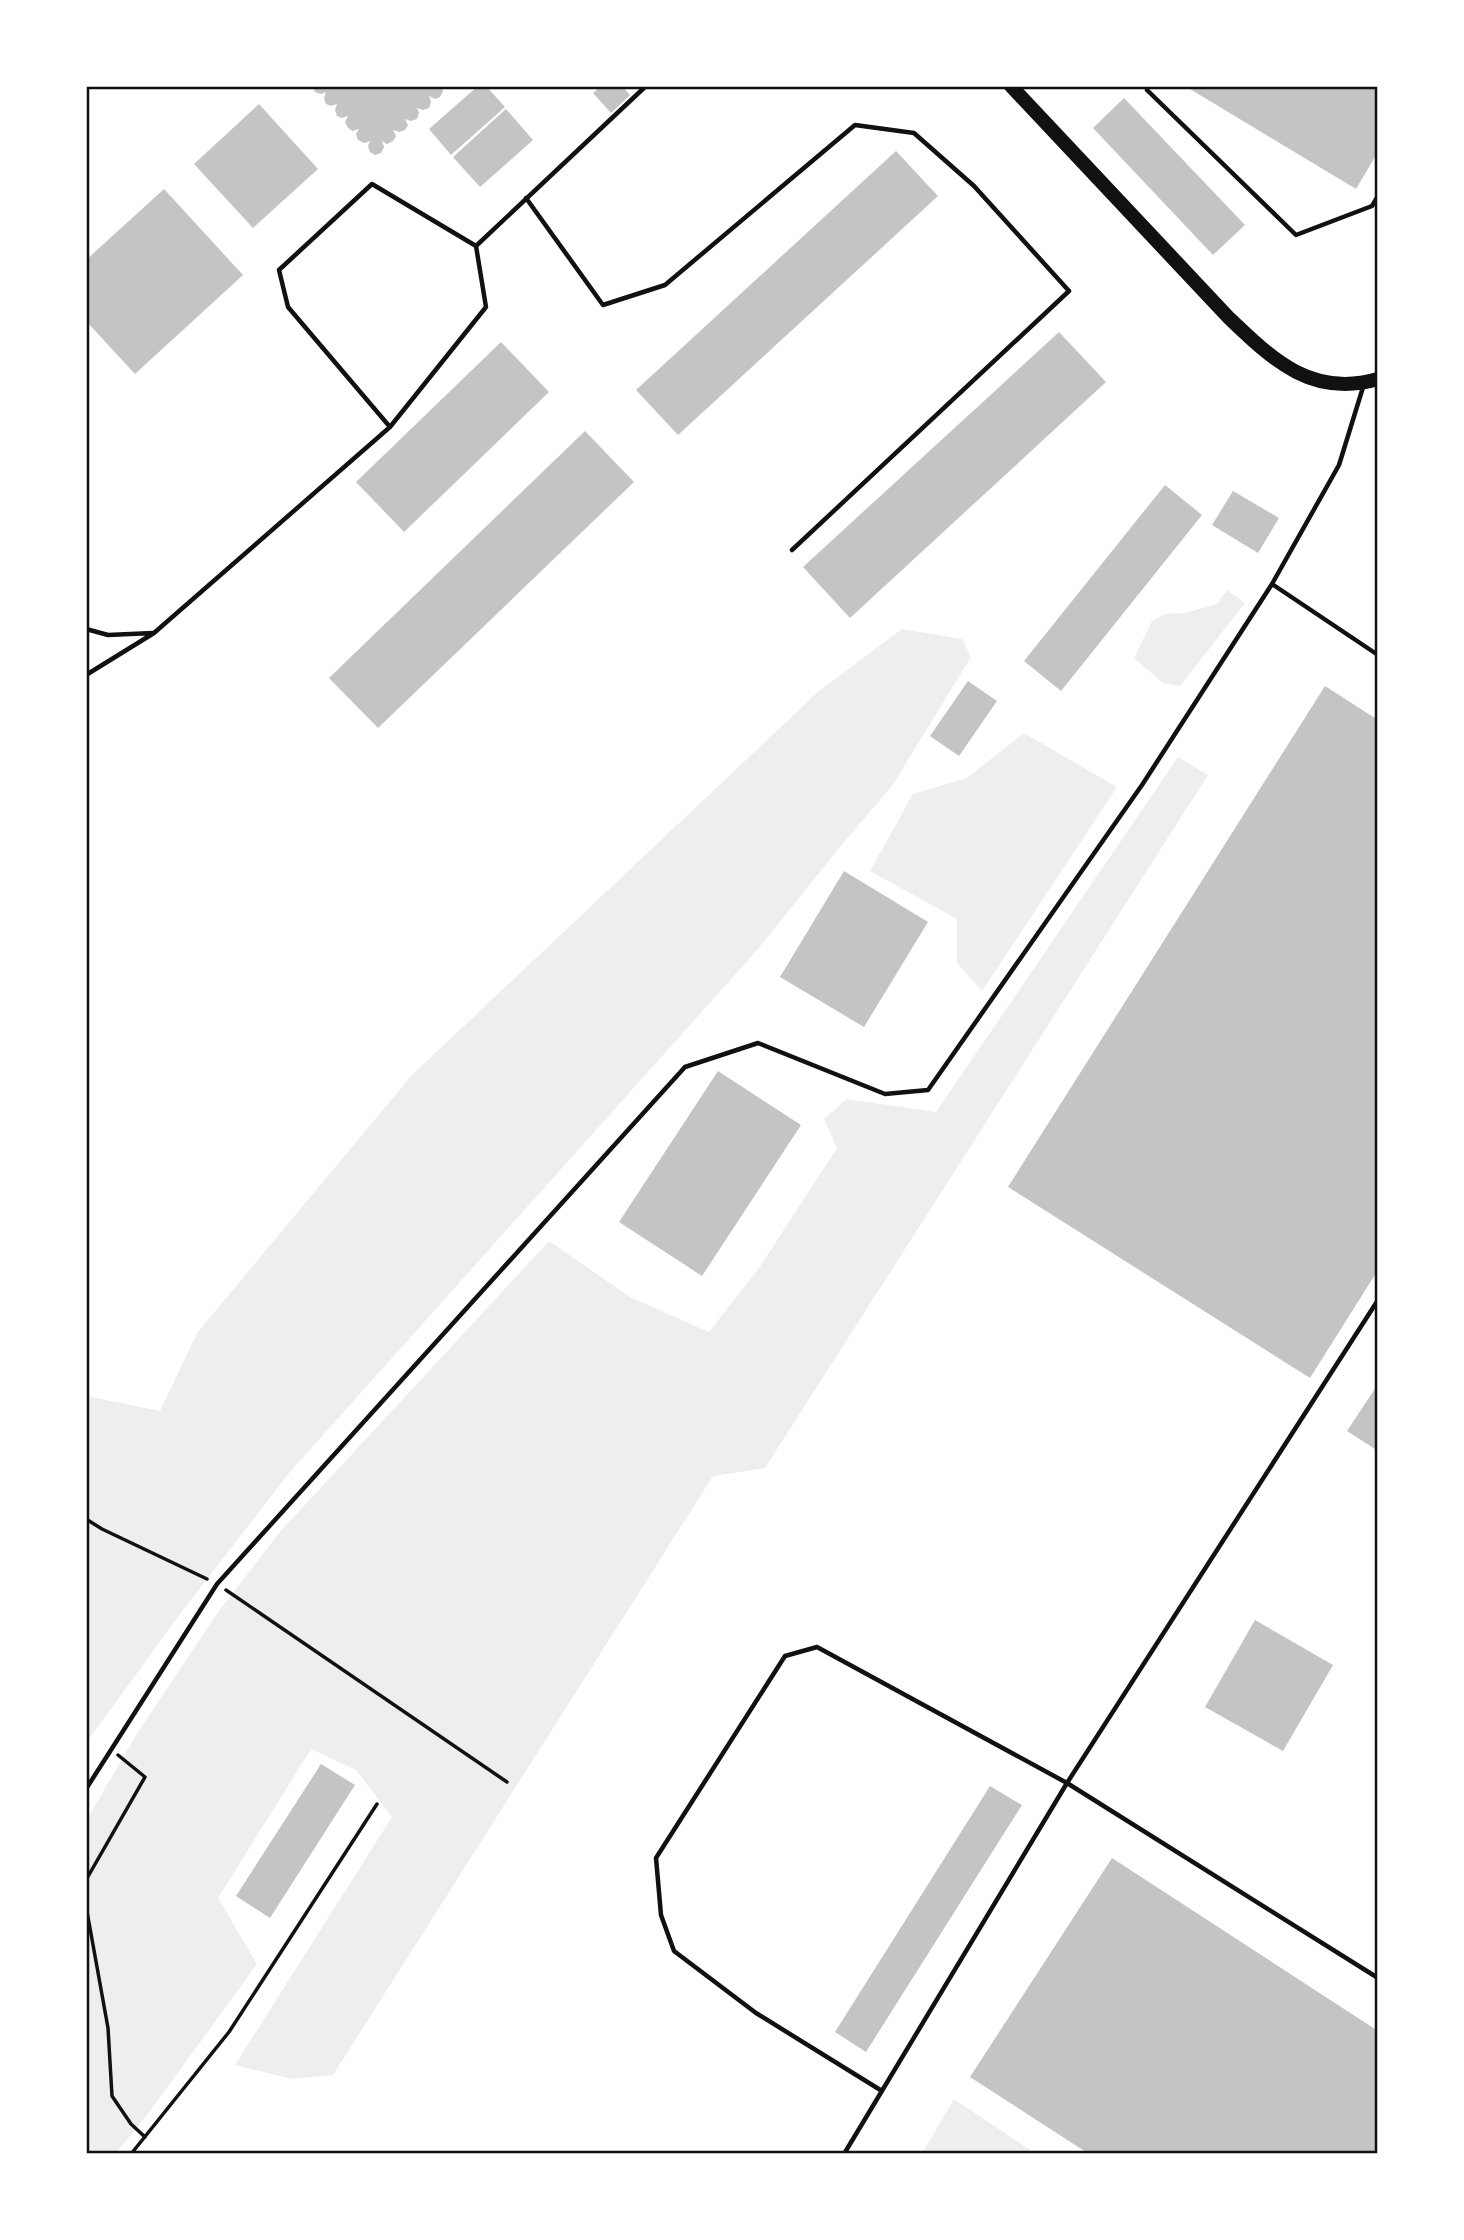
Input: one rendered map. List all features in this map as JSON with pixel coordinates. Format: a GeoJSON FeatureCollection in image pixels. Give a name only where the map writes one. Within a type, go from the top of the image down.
{"type":"FeatureCollection","features":[{"type":"Feature","properties":{"kind":"highway"},"geometry":{"type":"LineString","coordinates":[[1011,86],[1229,318],[1268,355],[1295,373],[1323,382],[1344,385],[1371,381]]}},
{"type":"Feature","properties":{"kind":"lane"},"geometry":{"type":"LineString","coordinates":[[476,246],[646,86]]}},
{"type":"Feature","properties":{"kind":"lane"},"geometry":{"type":"LineString","coordinates":[[1147,86],[1147,90],[1296,235],[1372,206],[1378,195]]}},
{"type":"Feature","properties":{"kind":"lane"},"geometry":{"type":"LineString","coordinates":[[526,198],[603,305],[665,285],[855,125],[914,133],[974,186],[1069,291],[792,550]]}},
{"type":"Feature","properties":{"kind":"lane"},"geometry":{"type":"LineString","coordinates":[[86,675],[153,633],[390,427],[486,307],[476,246],[372,184],[279,270],[288,307],[390,427]]}},
{"type":"Feature","properties":{"kind":"lane"},"geometry":{"type":"LineString","coordinates":[[86,1789],[217,1584],[685,1067],[758,1043],[885,1094],[928,1090],[1142,785],[1272,584],[1339,465],[1371,381]]}},
{"type":"Feature","properties":{"kind":"lane"},"geometry":{"type":"LineString","coordinates":[[1272,584],[1378,656]]}},
{"type":"Feature","properties":{"kind":"lane"},"geometry":{"type":"LineString","coordinates":[[86,629],[108,635],[153,633]]}},
{"type":"Feature","properties":{"kind":"lane"},"geometry":{"type":"LineString","coordinates":[[844,2154],[1067,1783],[1378,1300]]}},
{"type":"Feature","properties":{"kind":"lane"},"geometry":{"type":"LineString","coordinates":[[881,2091],[756,2013],[674,1951],[661,1915],[656,1858],[785,1656],[817,1647],[1067,1783],[1378,1978]]}},
{"type":"Feature","properties":{"kind":"path"},"geometry":{"type":"LineString","coordinates":[[86,1519],[217,1584],[507,1782]]}},
{"type":"Feature","properties":{"kind":"path"},"geometry":{"type":"LineString","coordinates":[[86,1880],[145,1777],[111,1749]]}},
{"type":"Feature","properties":{"kind":"path"},"geometry":{"type":"LineString","coordinates":[[131,2154],[229,2032],[377,1804]]}},
{"type":"Feature","properties":{"kind":"path"},"geometry":{"type":"LineString","coordinates":[[86,1906],[108,2028],[111,2096],[131,2124],[145,2137]]}},
{"type":"Feature","properties":{"kind":"shaded area"},"geometry":{"type":"Polygon","coordinates":[[[1227,590],[1245,603],[1180,686],[1163,683],[1134,658],[1152,621],[1165,614],[1185,613],[1217,604],[1227,590]]]}},
{"type":"Feature","properties":{"kind":"shaded area"},"geometry":{"type":"Polygon","coordinates":[[[902,629],[962,639],[971,657],[892,786],[758,949],[289,1473],[180,1614],[86,1743],[86,1396],[160,1411],[197,1333],[412,1075],[819,691],[902,629]]]}},
{"type":"Feature","properties":{"kind":"shaded area"},"geometry":{"type":"Polygon","coordinates":[[[1024,733],[1117,787],[982,991],[957,963],[957,919],[870,871],[913,794],[967,778],[1024,733]]]}},
{"type":"Feature","properties":{"kind":"shaded area"},"geometry":{"type":"Polygon","coordinates":[[[1178,757],[1208,775],[765,1468],[713,1476],[333,2075],[292,2079],[235,2065],[392,1817],[356,1770],[311,1749],[218,1898],[257,1964],[147,2115],[115,2154],[86,2154],[86,1821],[138,1732],[216,1615],[279,1533],[549,1241],[630,1297],[709,1332],[759,1268],[837,1148],[824,1119],[847,1099],[936,1112],[1178,757]]]}},
{"type":"Feature","properties":{"kind":"shaded area"},"geometry":{"type":"Polygon","coordinates":[[[954,2099],[1036,2154],[922,2154],[954,2099]]]}},
{"type":"Feature","properties":{"kind":"building"},"geometry":{"type":"Polygon","coordinates":[[[313,86],[441,86],[443,91],[440,97],[435,99],[429,96],[429,108],[417,108],[417,119],[405,119],[408,125],[405,130],[393,130],[396,136],[393,141],[387,144],[382,141],[384,147],[381,153],[375,155],[370,152],[370,141],[364,143],[358,140],[356,134],[359,129],[353,131],[348,128],[345,122],[348,116],[337,116],[337,104],[326,104],[326,92],[315,92],[313,86]]]}},
{"type":"Feature","properties":{"kind":"building"},"geometry":{"type":"Polygon","coordinates":[[[478,86],[486,86],[505,107],[451,155],[429,129],[478,86]]]}},
{"type":"Feature","properties":{"kind":"building"},"geometry":{"type":"Polygon","coordinates":[[[601,86],[622,86],[630,95],[611,113],[593,93],[601,86]]]}},
{"type":"Feature","properties":{"kind":"building"},"geometry":{"type":"Polygon","coordinates":[[[1185,86],[1378,86],[1378,152],[1356,189],[1185,86]]]}},
{"type":"Feature","properties":{"kind":"building"},"geometry":{"type":"Polygon","coordinates":[[[1124,98],[1245,225],[1213,255],[1093,128],[1124,98]]]}},
{"type":"Feature","properties":{"kind":"building"},"geometry":{"type":"Polygon","coordinates":[[[259,104],[318,169],[253,228],[194,164],[259,104]]]}},
{"type":"Feature","properties":{"kind":"building"},"geometry":{"type":"Polygon","coordinates":[[[506,109],[533,140],[480,187],[453,157],[506,109]]]}},
{"type":"Feature","properties":{"kind":"building"},"geometry":{"type":"Polygon","coordinates":[[[896,151],[938,196],[678,435],[636,390],[896,151]]]}},
{"type":"Feature","properties":{"kind":"building"},"geometry":{"type":"Polygon","coordinates":[[[164,189],[243,275],[135,374],[86,321],[86,260],[164,189]]]}},
{"type":"Feature","properties":{"kind":"building"},"geometry":{"type":"Polygon","coordinates":[[[1059,332],[1106,382],[850,618],[803,567],[1059,332]]]}},
{"type":"Feature","properties":{"kind":"building"},"geometry":{"type":"Polygon","coordinates":[[[501,342],[549,392],[404,532],[356,482],[501,342]]]}},
{"type":"Feature","properties":{"kind":"building"},"geometry":{"type":"Polygon","coordinates":[[[585,431],[634,482],[378,728],[329,678],[585,431]]]}},
{"type":"Feature","properties":{"kind":"building"},"geometry":{"type":"Polygon","coordinates":[[[1165,485],[1202,515],[1061,691],[1024,661],[1165,485]]]}},
{"type":"Feature","properties":{"kind":"building"},"geometry":{"type":"Polygon","coordinates":[[[1233,491],[1279,518],[1258,553],[1212,525],[1233,491]]]}},
{"type":"Feature","properties":{"kind":"building"},"geometry":{"type":"Polygon","coordinates":[[[968,681],[997,701],[959,756],[930,736],[968,681]]]}},
{"type":"Feature","properties":{"kind":"building"},"geometry":{"type":"Polygon","coordinates":[[[1325,686],[1378,720],[1378,1270],[1310,1378],[1008,1187],[1325,686]]]}},
{"type":"Feature","properties":{"kind":"building"},"geometry":{"type":"Polygon","coordinates":[[[844,871],[928,922],[864,1027],[780,977],[844,871]]]}},
{"type":"Feature","properties":{"kind":"building"},"geometry":{"type":"Polygon","coordinates":[[[718,1071],[801,1125],[702,1276],[619,1222],[718,1071]]]}},
{"type":"Feature","properties":{"kind":"building"},"geometry":{"type":"Polygon","coordinates":[[[1378,1384],[1378,1451],[1347,1431],[1378,1384]]]}},
{"type":"Feature","properties":{"kind":"building"},"geometry":{"type":"Polygon","coordinates":[[[1255,1620],[1333,1665],[1283,1751],[1205,1707],[1255,1620]]]}},
{"type":"Feature","properties":{"kind":"building"},"geometry":{"type":"Polygon","coordinates":[[[321,1764],[355,1785],[270,1918],[236,1896],[321,1764]]]}},
{"type":"Feature","properties":{"kind":"building"},"geometry":{"type":"Polygon","coordinates":[[[990,1786],[1022,1805],[866,2052],[835,2032],[990,1786]]]}},
{"type":"Feature","properties":{"kind":"building"},"geometry":{"type":"Polygon","coordinates":[[[1112,1858],[1378,2031],[1378,2154],[1089,2154],[970,2077],[1112,1858]]]}}]}
